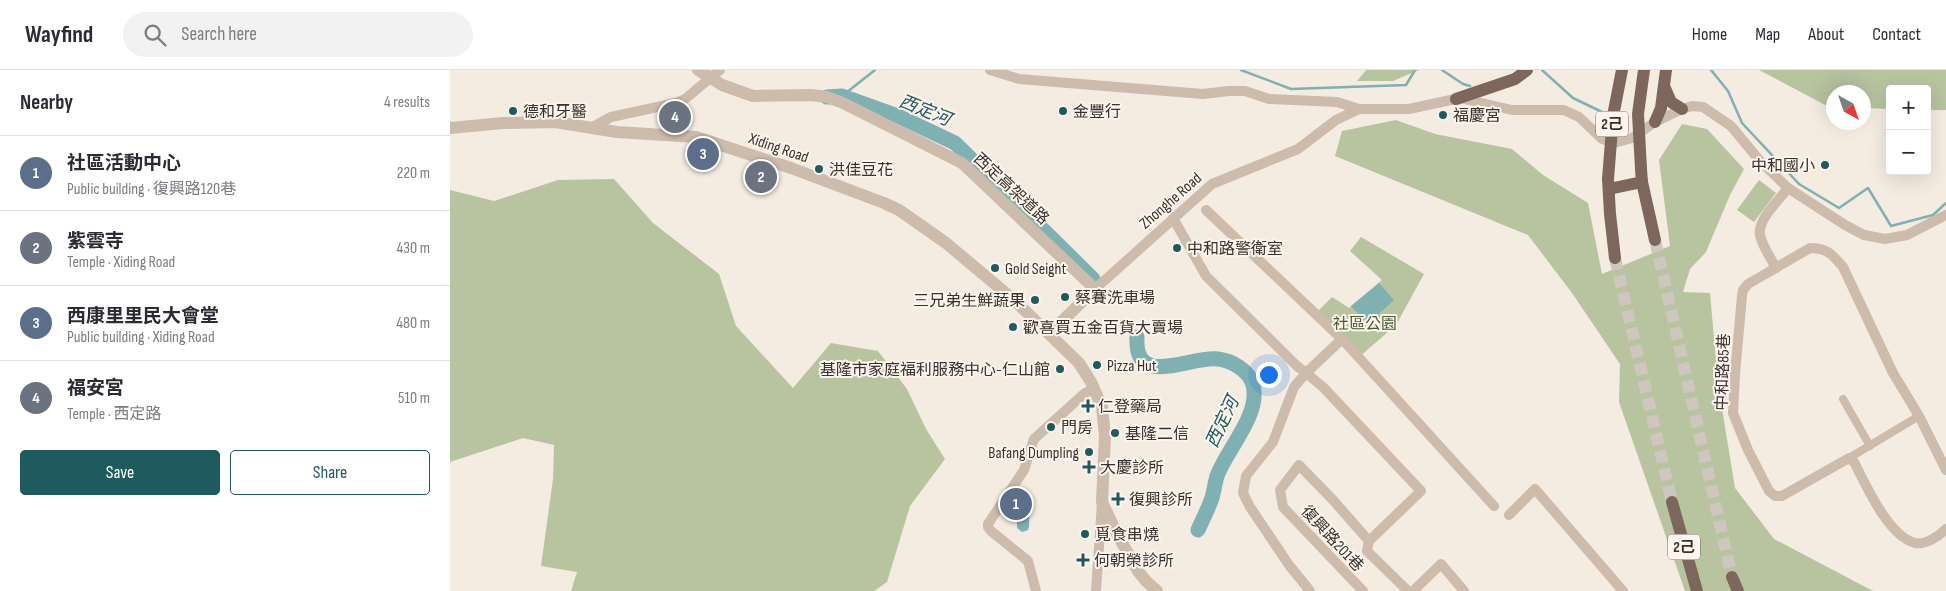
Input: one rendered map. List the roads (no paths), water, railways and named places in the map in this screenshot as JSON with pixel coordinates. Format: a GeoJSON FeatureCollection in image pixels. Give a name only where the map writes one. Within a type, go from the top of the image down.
{"type":"FeatureCollection","features":[{"type":"Feature","properties":{"kind":"main road"},"geometry":{"type":"LineString","coordinates":[[1456,99],[1515,79],[1527,70]]}},
{"type":"Feature","properties":{"kind":"main road","name":"2己"},"geometry":{"type":"LineString","coordinates":[[1615,258],[1608,184],[1613,116],[1622,70]]}},
{"type":"Feature","properties":{"kind":"main road","name":"2己"},"geometry":{"type":"LineString","coordinates":[[1644,70],[1638,114],[1641,176],[1655,240]]}},
{"type":"Feature","properties":{"kind":"main road"},"geometry":{"type":"LineString","coordinates":[[1656,122],[1665,88],[1666,70]]}},
{"type":"Feature","properties":{"kind":"main road"},"geometry":{"type":"LineString","coordinates":[[1665,88],[1671,102],[1682,109]]}},
{"type":"Feature","properties":{"kind":"main road"},"geometry":{"type":"LineString","coordinates":[[1476,101],[1476,96],[1486,89]]}},
{"type":"Feature","properties":{"kind":"main road"},"geometry":{"type":"LineString","coordinates":[[1608,184],[1641,176]]}},
{"type":"Feature","properties":{"kind":"main road","name":"2己"},"geometry":{"type":"LineString","coordinates":[[1672,502],[1696,590]]}},
{"type":"Feature","properties":{"kind":"main road"},"geometry":{"type":"LineString","coordinates":[[1732,577],[1737,591]]}},
{"type":"Feature","properties":{"kind":"street","name":"西定高架道路"},"geometry":{"type":"LineString","coordinates":[[698,70],[754,96],[795,95],[827,97],[843,103],[962,163],[1091,285]]}},
{"type":"Feature","properties":{"kind":"street","name":"Zhonghe Road"},"geometry":{"type":"LineString","coordinates":[[993,71],[1019,79],[1203,94],[1245,91],[1269,100],[1336,102],[1359,109],[1409,109],[1466,98],[1512,110],[1564,110],[1579,118],[1602,140],[1614,143],[1632,138],[1656,122],[1692,106],[1703,108],[1731,126],[1771,173],[1788,188],[1864,235],[1885,239],[1907,235],[1946,215]]}},
{"type":"Feature","properties":{"kind":"street"},"geometry":{"type":"LineString","coordinates":[[591,128],[611,117],[676,103],[685,99],[712,77]]}},
{"type":"Feature","properties":{"kind":"street"},"geometry":{"type":"LineString","coordinates":[[1336,102],[1342,110],[1336,120]]}},
{"type":"Feature","properties":{"kind":"street","name":"Zhonghe Road"},"geometry":{"type":"LineString","coordinates":[[1050,333],[1091,285],[1212,184],[1298,150],[1336,120],[1359,109]]}},
{"type":"Feature","properties":{"kind":"street","name":"Xiding Road"},"geometry":{"type":"LineString","coordinates":[[450,128],[503,123],[555,122],[617,132],[696,137],[791,168],[900,210],[946,243],[1014,300],[1079,363],[1102,407],[1105,436],[1102,502]]}},
{"type":"Feature","properties":{"kind":"street"},"geometry":{"type":"LineString","coordinates":[[1776,268],[1762,241],[1760,227],[1762,220],[1788,188]]}},
{"type":"Feature","properties":{"kind":"street"},"geometry":{"type":"LineString","coordinates":[[1206,210],[1342,339],[1494,506]]}},
{"type":"Feature","properties":{"kind":"street","name":"復興路201巷"},"geometry":{"type":"LineString","coordinates":[[1173,218],[1206,276],[1297,366],[1323,387],[1421,491],[1369,540],[1367,552],[1408,591]]}},
{"type":"Feature","properties":{"kind":"street","name":"中和路85巷"},"geometry":{"type":"LineString","coordinates":[[1849,458],[1787,494],[1776,496],[1769,491],[1733,413],[1743,290],[1748,284],[1810,248],[1821,248],[1834,256],[1842,266],[1893,373],[1919,416],[1946,470]]}},
{"type":"Feature","properties":{"kind":"street"},"geometry":{"type":"LineString","coordinates":[[1310,591],[1250,507],[1243,493],[1246,476],[1273,442],[1294,387],[1342,339]]}},
{"type":"Feature","properties":{"kind":"street"},"geometry":{"type":"LineString","coordinates":[[1036,591],[1028,561],[991,531],[988,524],[1024,470],[1034,439],[1085,393],[1094,389]]}},
{"type":"Feature","properties":{"kind":"street"},"geometry":{"type":"LineString","coordinates":[[1843,399],[1870,446]]}},
{"type":"Feature","properties":{"kind":"street"},"geometry":{"type":"LineString","coordinates":[[1919,416],[1849,458],[1854,462],[1889,525],[1904,537],[1916,543],[1922,543],[1938,536],[1946,529]]}},
{"type":"Feature","properties":{"kind":"street","name":"復興路201巷"},"geometry":{"type":"LineString","coordinates":[[1363,591],[1283,507],[1280,490],[1299,465],[1334,500],[1369,540]]}},
{"type":"Feature","properties":{"kind":"street"},"geometry":{"type":"LineString","coordinates":[[1509,515],[1535,489],[1623,591]]}},
{"type":"Feature","properties":{"kind":"street"},"geometry":{"type":"LineString","coordinates":[[1096,591],[1102,502]]}},
{"type":"Feature","properties":{"kind":"street"},"geometry":{"type":"LineString","coordinates":[[1102,502],[1117,534],[1138,571],[1156,591]]}},
{"type":"Feature","properties":{"kind":"street"},"geometry":{"type":"LineString","coordinates":[[1413,591],[1441,564],[1464,591]]}},
{"type":"Feature","properties":{"kind":"water"},"geometry":{"type":"Polygon","coordinates":[[[1379,283],[1394,300],[1368,324],[1351,306],[1379,283]]]}},
{"type":"Feature","properties":{"kind":"water"},"geometry":{"type":"Polygon","coordinates":[[[1020,496],[1027,499],[1030,503],[1029,527],[1028,530],[1022,532],[1017,528],[1017,515],[1012,508],[1013,501],[1020,496]]]}},
{"type":"Feature","properties":{"kind":"waterway"},"geometry":{"type":"LineString","coordinates":[[842,96],[875,70]]}},
{"type":"Feature","properties":{"kind":"waterway"},"geometry":{"type":"LineString","coordinates":[[1241,70],[1291,89],[1406,85],[1415,70]]}},
{"type":"Feature","properties":{"kind":"waterway"},"geometry":{"type":"LineString","coordinates":[[1442,70],[1463,84],[1470,86]]}},
{"type":"Feature","properties":{"kind":"waterway"},"geometry":{"type":"LineString","coordinates":[[1542,70],[1573,98],[1602,112]]}},
{"type":"Feature","properties":{"kind":"waterway"},"geometry":{"type":"LineString","coordinates":[[1711,70],[1728,91],[1742,123],[1799,184],[1839,208],[1868,188],[1891,226],[1933,215],[1946,203]]}},
{"type":"Feature","properties":{"kind":"waterway","name":"西定河"},"geometry":{"type":"LineString","coordinates":[[827,97],[842,96],[898,116],[955,143],[1093,279]]}},
{"type":"Feature","properties":{"kind":"waterway","name":"西定河"},"geometry":{"type":"LineString","coordinates":[[1137,337],[1139,353],[1145,362],[1154,366],[1221,359],[1232,363],[1246,372],[1253,385],[1254,396],[1248,419],[1217,476],[1212,498],[1198,530]]}},
{"type":"Feature","properties":{"kind":"tunnel"},"geometry":{"type":"LineString","coordinates":[[1655,240],[1732,577]]}},
{"type":"Feature","properties":{"kind":"tunnel"},"geometry":{"type":"LineString","coordinates":[[1615,258],[1672,502]]}},
{"type":"Feature","properties":{"kind":"place","name":"德和牙醫"},"geometry":{"type":"Point","coordinates":[513,111]}},
{"type":"Feature","properties":{"kind":"place","name":"金豐行"},"geometry":{"type":"Point","coordinates":[1063,111]}},
{"type":"Feature","properties":{"kind":"place","name":"福慶宮"},"geometry":{"type":"Point","coordinates":[1443,115]}},
{"type":"Feature","properties":{"kind":"place","name":"福安宮"},"geometry":{"type":"Point","coordinates":[675,117]}},
{"type":"Feature","properties":{"kind":"place","name":"西康里里民大會堂"},"geometry":{"type":"Point","coordinates":[703,154]}},
{"type":"Feature","properties":{"kind":"place","name":"中和國小"},"geometry":{"type":"Point","coordinates":[1825,165]}},
{"type":"Feature","properties":{"kind":"place","name":"洪佳豆花"},"geometry":{"type":"Point","coordinates":[819,169]}},
{"type":"Feature","properties":{"kind":"place","name":"紫雲寺"},"geometry":{"type":"Point","coordinates":[761,177]}},
{"type":"Feature","properties":{"kind":"place","name":"中和路警衛室"},"geometry":{"type":"Point","coordinates":[1177,248]}},
{"type":"Feature","properties":{"kind":"place","name":"Gold Seight"},"geometry":{"type":"Point","coordinates":[995,268]}},
{"type":"Feature","properties":{"kind":"place","name":"蔡賽洗車場"},"geometry":{"type":"Point","coordinates":[1065,297]}},
{"type":"Feature","properties":{"kind":"place","name":"三兄弟生鮮蔬果"},"geometry":{"type":"Point","coordinates":[1035,300]}},
{"type":"Feature","properties":{"kind":"place","name":"歡喜買五金百貨大賣場"},"geometry":{"type":"Point","coordinates":[1013,327]}},
{"type":"Feature","properties":{"kind":"place","name":"Pizza Hut"},"geometry":{"type":"Point","coordinates":[1097,365]}},
{"type":"Feature","properties":{"kind":"place","name":"基隆市家庭福利服務中心-仁山館"},"geometry":{"type":"Point","coordinates":[1060,369]}},
{"type":"Feature","properties":{"kind":"place","name":"仁登藥局"},"geometry":{"type":"Point","coordinates":[1088,406]}},
{"type":"Feature","properties":{"kind":"place","name":"門房"},"geometry":{"type":"Point","coordinates":[1051,427]}},
{"type":"Feature","properties":{"kind":"place","name":"基隆二信"},"geometry":{"type":"Point","coordinates":[1115,433]}},
{"type":"Feature","properties":{"kind":"place","name":"Bafang Dumpling"},"geometry":{"type":"Point","coordinates":[1089,452]}},
{"type":"Feature","properties":{"kind":"place","name":"大慶診所"},"geometry":{"type":"Point","coordinates":[1089,467]}},
{"type":"Feature","properties":{"kind":"place","name":"復興診所"},"geometry":{"type":"Point","coordinates":[1118,499]}},
{"type":"Feature","properties":{"kind":"place","name":"社區活動中心"},"geometry":{"type":"Point","coordinates":[1016,504]}},
{"type":"Feature","properties":{"kind":"place","name":"覓食串燒"},"geometry":{"type":"Point","coordinates":[1085,534]}},
{"type":"Feature","properties":{"kind":"place","name":"何朝榮診所"},"geometry":{"type":"Point","coordinates":[1083,560]}},
{"type":"Feature","properties":{"kind":"park label","name":"社區公園"},"geometry":{"type":"Point","coordinates":[1365,323]}}]}
